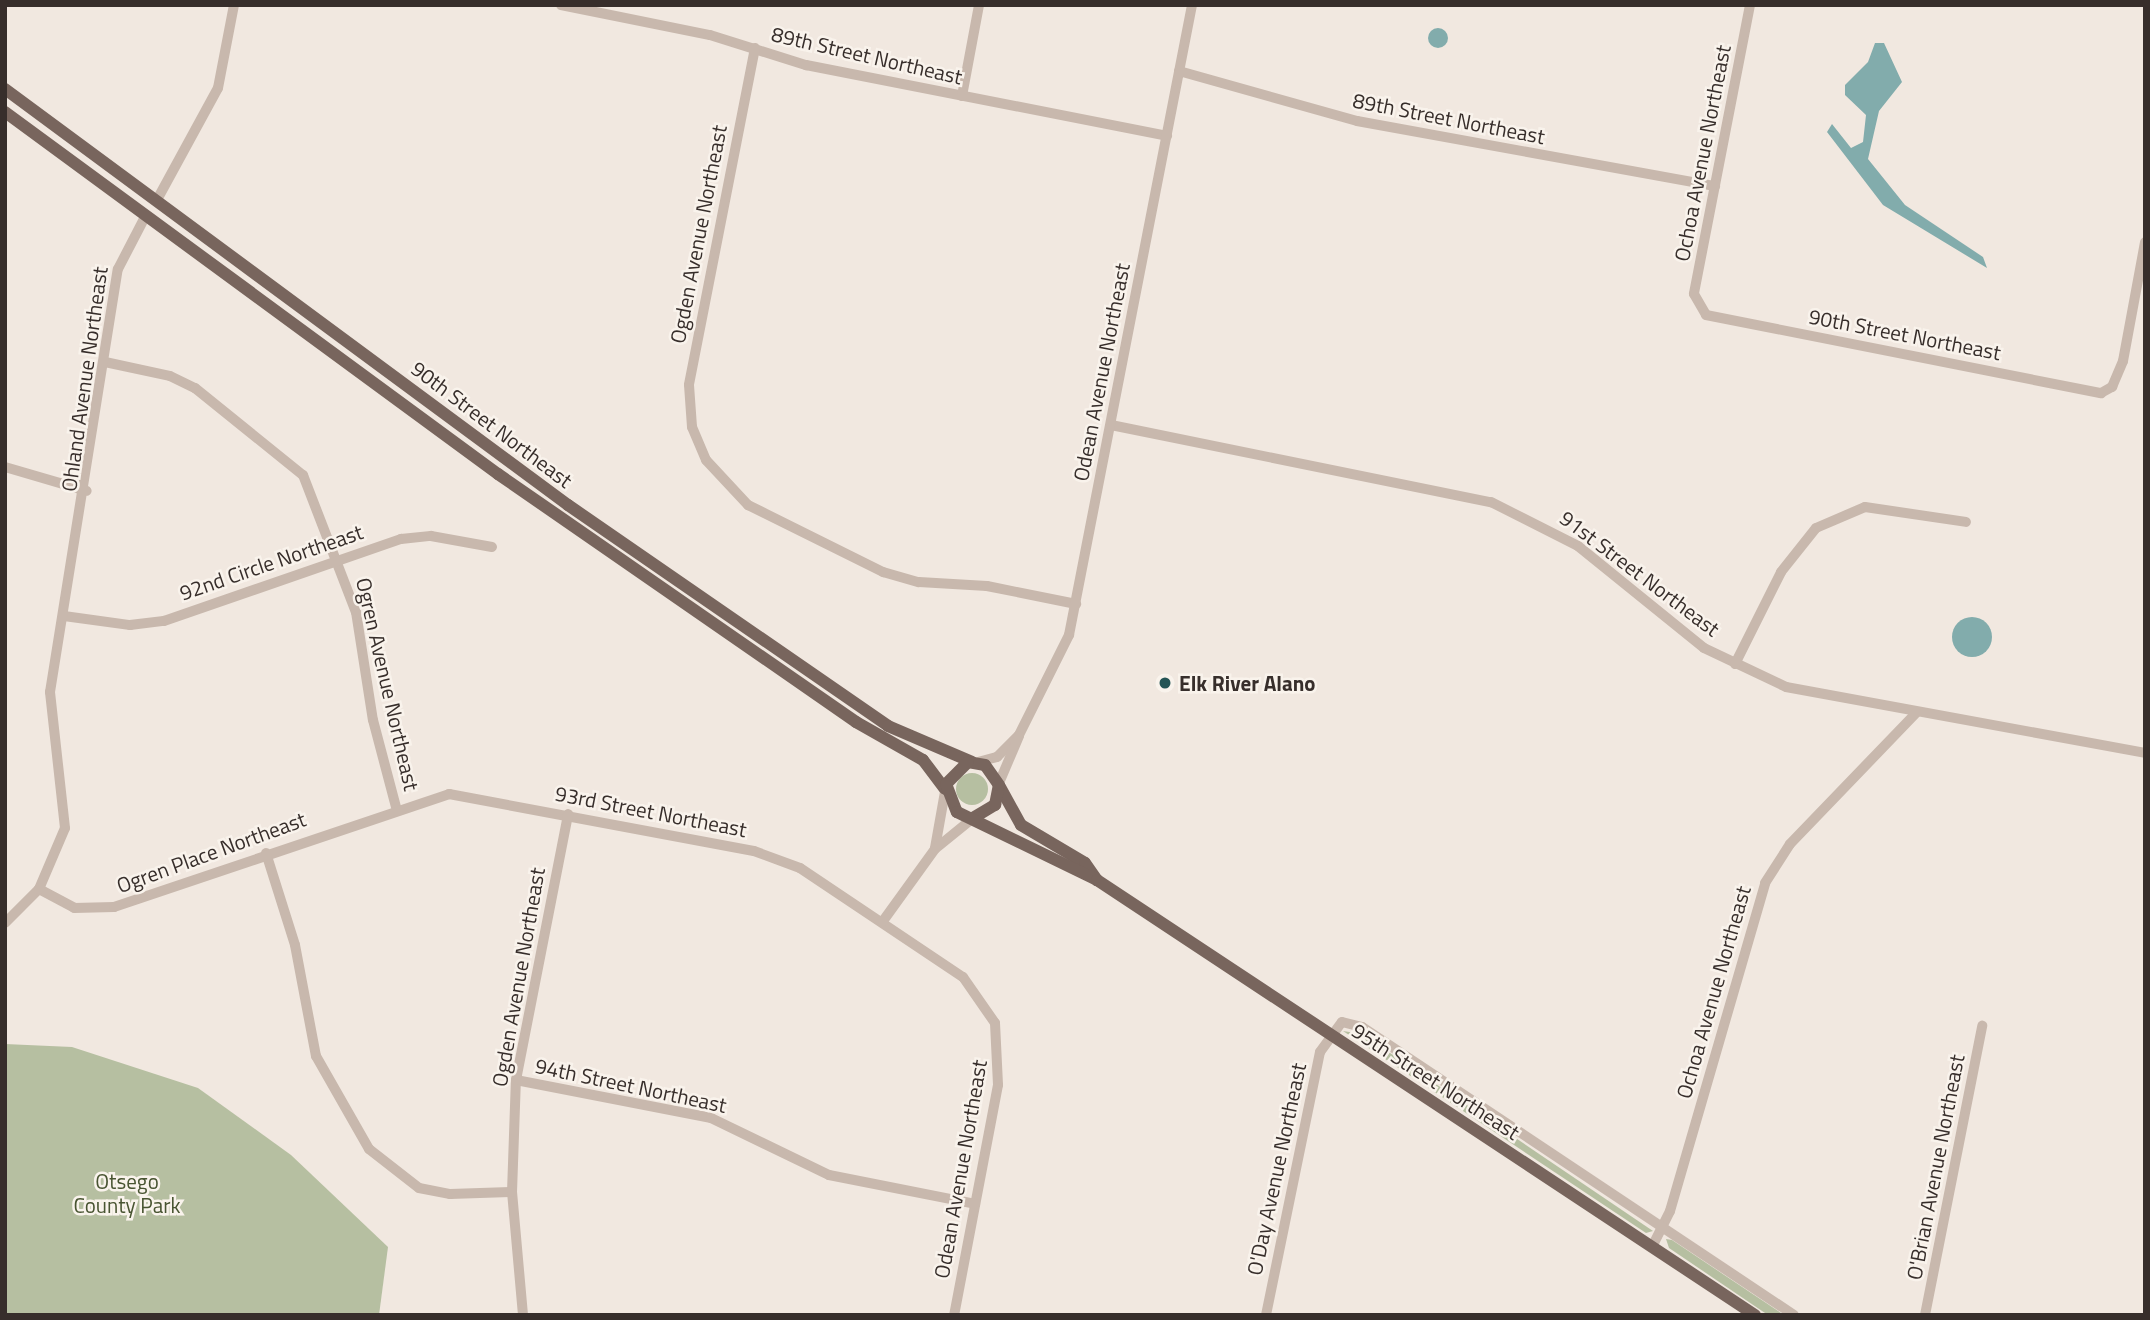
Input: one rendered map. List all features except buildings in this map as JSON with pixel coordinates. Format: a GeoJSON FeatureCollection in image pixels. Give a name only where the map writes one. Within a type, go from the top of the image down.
{"type":"FeatureCollection","features":[{"type":"Feature","properties":{"kind":"main road","name":"90th Street Northeast"},"geometry":{"type":"LineString","coordinates":[[5,89],[177,212],[568,505],[888,726],[974,762]]}},
{"type":"Feature","properties":{"kind":"main road","name":"90th Street Northeast"},"geometry":{"type":"LineString","coordinates":[[5,112],[509,482],[856,722],[923,760],[945,790]]}},
{"type":"Feature","properties":{"kind":"main road"},"geometry":{"type":"LineString","coordinates":[[129,202],[155,196]]}},
{"type":"Feature","properties":{"kind":"main road"},"geometry":{"type":"LineString","coordinates":[[149,217],[177,212]]}},
{"type":"Feature","properties":{"kind":"main road"},"geometry":{"type":"LineString","coordinates":[[974,762],[999,784],[1015,820],[1084,863],[1097,880],[957,812],[945,790],[953,770],[974,762]]}},
{"type":"Feature","properties":{"kind":"main road"},"geometry":{"type":"LineString","coordinates":[[973,818],[995,805],[999,784]]}},
{"type":"Feature","properties":{"kind":"main road","name":"95th Street Northeast"},"geometry":{"type":"LineString","coordinates":[[1097,880],[1755,1315]]}},
{"type":"Feature","properties":{"kind":"street"},"geometry":{"type":"LineString","coordinates":[[155,196],[218,88],[234,5]]}},
{"type":"Feature","properties":{"kind":"street","name":"89th Street Northeast"},"geometry":{"type":"LineString","coordinates":[[561,5],[961,96],[1167,136]]}},
{"type":"Feature","properties":{"kind":"street"},"geometry":{"type":"LineString","coordinates":[[961,96],[979,5]]}},
{"type":"Feature","properties":{"kind":"street","name":"Odean Avenue Northeast"},"geometry":{"type":"LineString","coordinates":[[999,784],[1019,735],[1056,669],[1076,604],[1192,5]]}},
{"type":"Feature","properties":{"kind":"street","name":"Ochoa Avenue Northeast"},"geometry":{"type":"LineString","coordinates":[[1697,307],[1694,294],[1750,5]]}},
{"type":"Feature","properties":{"kind":"street","name":"Ogden Avenue Northeast"},"geometry":{"type":"LineString","coordinates":[[755,48],[689,386],[692,427],[706,460],[734,495],[876,568],[919,582],[987,586],[1076,604]]}},
{"type":"Feature","properties":{"kind":"street","name":"89th Street Northeast"},"geometry":{"type":"LineString","coordinates":[[1179,71],[1357,121],[1715,186]]}},
{"type":"Feature","properties":{"kind":"street","name":"Ohland Avenue Northeast"},"geometry":{"type":"LineString","coordinates":[[5,923],[39,889],[58,856],[67,816],[49,709],[87,491],[118,269],[149,217]]}},
{"type":"Feature","properties":{"kind":"street","name":"90th Street Northeast"},"geometry":{"type":"LineString","coordinates":[[1697,307],[1714,318],[2092,394],[2107,391],[2123,361],[2145,242]]}},
{"type":"Feature","properties":{"kind":"street","name":"Ogren Avenue Northeast"},"geometry":{"type":"LineString","coordinates":[[105,362],[182,381],[288,458],[309,486],[339,558],[396,807]]}},
{"type":"Feature","properties":{"kind":"street","name":"91st Street Northeast"},"geometry":{"type":"LineString","coordinates":[[1111,425],[1492,502],[1578,546],[1674,627],[1735,664],[1786,687],[2145,753]]}},
{"type":"Feature","properties":{"kind":"street"},"geometry":{"type":"LineString","coordinates":[[5,467],[87,491]]}},
{"type":"Feature","properties":{"kind":"street"},"geometry":{"type":"LineString","coordinates":[[1735,664],[1781,572],[1816,528],[1865,507],[1966,522]]}},
{"type":"Feature","properties":{"kind":"street","name":"92nd Circle Northeast"},"geometry":{"type":"LineString","coordinates":[[64,616],[148,625],[339,558],[417,537],[492,547]]}},
{"type":"Feature","properties":{"kind":"street","name":"Ochoa Avenue Northeast"},"geometry":{"type":"LineString","coordinates":[[1653,1247],[1662,1228],[1765,883],[1790,844],[1916,713]]}},
{"type":"Feature","properties":{"kind":"street","name":"Odean Avenue Northeast"},"geometry":{"type":"LineString","coordinates":[[974,762],[997,757],[1019,735]]}},
{"type":"Feature","properties":{"kind":"street"},"geometry":{"type":"LineString","coordinates":[[935,849],[945,790]]}},
{"type":"Feature","properties":{"kind":"street","name":"93rd Street Northeast"},"geometry":{"type":"LineString","coordinates":[[396,807],[449,794],[568,814],[780,859],[883,921]]}},
{"type":"Feature","properties":{"kind":"street","name":"Ogren Place Northeast"},"geometry":{"type":"LineString","coordinates":[[39,889],[63,905],[99,910],[396,807]]}},
{"type":"Feature","properties":{"kind":"street","name":"Ogden Avenue Northeast"},"geometry":{"type":"LineString","coordinates":[[523,1315],[512,1192],[516,1080],[568,814]]}},
{"type":"Feature","properties":{"kind":"street"},"geometry":{"type":"LineString","coordinates":[[883,921],[935,849],[973,818]]}},
{"type":"Feature","properties":{"kind":"street"},"geometry":{"type":"LineString","coordinates":[[266,853],[325,1080],[369,1149],[390,1171],[436,1193],[512,1192]]}},
{"type":"Feature","properties":{"kind":"street","name":"Odean Avenue Northeast"},"geometry":{"type":"LineString","coordinates":[[883,921],[964,977],[995,1023],[1000,1073],[954,1315]]}},
{"type":"Feature","properties":{"kind":"street"},"geometry":{"type":"LineString","coordinates":[[1328,1033],[1335,1023],[1362,1027],[1794,1315]]}},
{"type":"Feature","properties":{"kind":"street","name":"O'Brian Avenue Northeast"},"geometry":{"type":"LineString","coordinates":[[1925,1315],[1982,1026]]}},
{"type":"Feature","properties":{"kind":"street","name":"O'Day Avenue Northeast"},"geometry":{"type":"LineString","coordinates":[[1266,1315],[1308,1101],[1328,1033]]}},
{"type":"Feature","properties":{"kind":"street","name":"94th Street Northeast"},"geometry":{"type":"LineString","coordinates":[[516,1080],[711,1118],[829,1175],[975,1204]]}},
{"type":"Feature","properties":{"kind":"green space"},"geometry":{"type":"Polygon","coordinates":[[[972,773],[983,778],[988,789],[983,800],[972,805],[961,800],[956,789],[961,778],[972,773]]]}},
{"type":"Feature","properties":{"kind":"green space"},"geometry":{"type":"Polygon","coordinates":[[[1343,1031],[1362,1034],[1653,1231],[1646,1233],[1343,1031]]]}},
{"type":"Feature","properties":{"kind":"green space","name":"Otsego County Park"},"geometry":{"type":"Polygon","coordinates":[[[5,1044],[72,1047],[198,1088],[291,1155],[388,1247],[379,1315],[5,1315],[5,1044]]]}},
{"type":"Feature","properties":{"kind":"green space"},"geometry":{"type":"Polygon","coordinates":[[[1666,1239],[1672,1240],[1784,1315],[1768,1315],[1669,1248],[1666,1239]]]}},
{"type":"Feature","properties":{"kind":"water"},"geometry":{"type":"Polygon","coordinates":[[[1438,28],[1445,31],[1448,38],[1445,45],[1438,48],[1431,45],[1428,38],[1431,31],[1438,28]]]}},
{"type":"Feature","properties":{"kind":"water"},"geometry":{"type":"Polygon","coordinates":[[[1875,43],[1884,43],[1902,82],[1879,111],[1868,159],[1905,205],[1983,257],[1987,268],[1883,205],[1827,132],[1832,124],[1851,148],[1863,142],[1866,115],[1845,95],[1845,85],[1868,62],[1875,43]]]}},
{"type":"Feature","properties":{"kind":"water"},"geometry":{"type":"Polygon","coordinates":[[[1972,617],[1980,618],[1986,623],[1991,629],[1991,645],[1986,651],[1980,656],[1972,657],[1964,656],[1958,651],[1953,645],[1952,637],[1953,629],[1958,623],[1964,618],[1972,617]]]}},
{"type":"Feature","properties":{"kind":"place","name":"Elk River Alano"},"geometry":{"type":"Point","coordinates":[1165,683]}}]}
